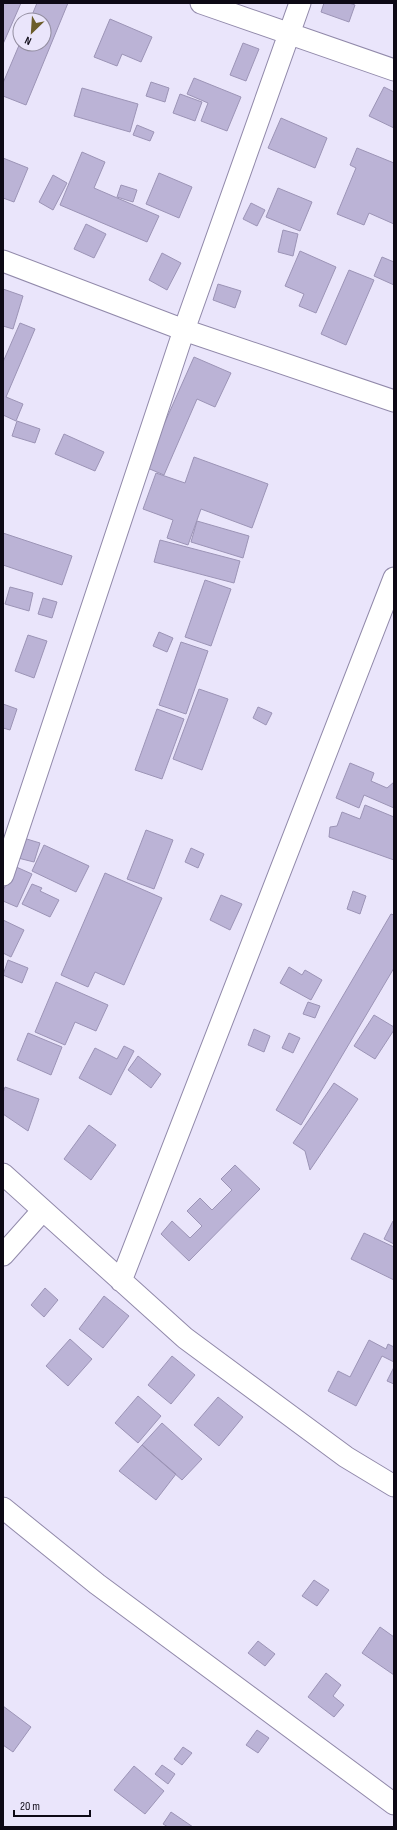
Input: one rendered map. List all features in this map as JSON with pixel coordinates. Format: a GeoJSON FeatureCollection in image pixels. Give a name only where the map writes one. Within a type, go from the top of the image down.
{"type":"FeatureCollection","features":[{"type":"Feature","properties":{"kind":"street"},"geometry":{"type":"LineString","coordinates":[[201,3],[394,70]]}},
{"type":"Feature","properties":{"kind":"street"},"geometry":{"type":"LineString","coordinates":[[3,875],[184,330],[300,3]]}},
{"type":"Feature","properties":{"kind":"street"},"geometry":{"type":"LineString","coordinates":[[3,261],[184,330],[394,400]]}},
{"type":"Feature","properties":{"kind":"street"},"geometry":{"type":"LineString","coordinates":[[122,1281],[394,578]]}},
{"type":"Feature","properties":{"kind":"street"},"geometry":{"type":"LineString","coordinates":[[3,1174],[185,1338],[346,1457],[394,1486]]}},
{"type":"Feature","properties":{"kind":"street"},"geometry":{"type":"LineString","coordinates":[[3,1255],[43,1210]]}},
{"type":"Feature","properties":{"kind":"street"},"geometry":{"type":"LineString","coordinates":[[3,1508],[97,1584],[394,1804]]}},
{"type":"Feature","properties":{"kind":"building"},"geometry":{"type":"Polygon","coordinates":[[[3,3],[21,3],[17,12],[12,12],[12,24],[3,44],[3,3]]]}},
{"type":"Feature","properties":{"kind":"building"},"geometry":{"type":"Polygon","coordinates":[[[37,3],[68,3],[52,42],[52,12],[33,12],[37,3]]]}},
{"type":"Feature","properties":{"kind":"building"},"geometry":{"type":"Polygon","coordinates":[[[324,3],[349,3],[355,5],[349,22],[321,12],[324,3]]]}},
{"type":"Feature","properties":{"kind":"building"},"geometry":{"type":"Polygon","coordinates":[[[110,19],[152,37],[141,62],[122,54],[117,66],[94,57],[110,19]]]}},
{"type":"Feature","properties":{"kind":"building"},"geometry":{"type":"Polygon","coordinates":[[[243,43],[259,49],[246,81],[230,75],[243,43]]]}},
{"type":"Feature","properties":{"kind":"building"},"geometry":{"type":"Polygon","coordinates":[[[16,52],[48,52],[26,105],[3,96],[3,83],[16,52]]]}},
{"type":"Feature","properties":{"kind":"building"},"geometry":{"type":"Polygon","coordinates":[[[194,78],[241,97],[227,131],[201,121],[208,103],[187,94],[194,78]]]}},
{"type":"Feature","properties":{"kind":"building"},"geometry":{"type":"Polygon","coordinates":[[[151,82],[169,88],[165,102],[146,96],[151,82]]]}},
{"type":"Feature","properties":{"kind":"building"},"geometry":{"type":"Polygon","coordinates":[[[384,87],[394,92],[394,128],[369,116],[384,87]]]}},
{"type":"Feature","properties":{"kind":"building"},"geometry":{"type":"Polygon","coordinates":[[[82,88],[138,104],[130,132],[74,116],[82,88]]]}},
{"type":"Feature","properties":{"kind":"building"},"geometry":{"type":"Polygon","coordinates":[[[180,94],[202,102],[195,121],[173,113],[180,94]]]}},
{"type":"Feature","properties":{"kind":"building"},"geometry":{"type":"Polygon","coordinates":[[[281,118],[327,138],[315,168],[268,148],[281,118]]]}},
{"type":"Feature","properties":{"kind":"building"},"geometry":{"type":"Polygon","coordinates":[[[137,125],[154,132],[150,141],[133,135],[137,125]]]}},
{"type":"Feature","properties":{"kind":"building"},"geometry":{"type":"Polygon","coordinates":[[[357,148],[394,163],[394,224],[369,213],[364,225],[337,214],[356,168],[350,165],[357,148]]]}},
{"type":"Feature","properties":{"kind":"building"},"geometry":{"type":"Polygon","coordinates":[[[82,152],[105,162],[94,188],[159,216],[147,242],[60,205],[82,152]]]}},
{"type":"Feature","properties":{"kind":"building"},"geometry":{"type":"Polygon","coordinates":[[[3,158],[28,168],[14,202],[3,198],[3,158]]]}},
{"type":"Feature","properties":{"kind":"building"},"geometry":{"type":"Polygon","coordinates":[[[159,173],[192,187],[179,218],[146,204],[159,173]]]}},
{"type":"Feature","properties":{"kind":"building"},"geometry":{"type":"Polygon","coordinates":[[[53,175],[67,183],[53,210],[39,202],[53,175]]]}},
{"type":"Feature","properties":{"kind":"building"},"geometry":{"type":"Polygon","coordinates":[[[121,185],[137,190],[133,202],[117,197],[121,185]]]}},
{"type":"Feature","properties":{"kind":"building"},"geometry":{"type":"Polygon","coordinates":[[[278,188],[312,202],[300,231],[266,217],[278,188]]]}},
{"type":"Feature","properties":{"kind":"building"},"geometry":{"type":"Polygon","coordinates":[[[251,203],[265,210],[257,226],[243,219],[251,203]]]}},
{"type":"Feature","properties":{"kind":"building"},"geometry":{"type":"Polygon","coordinates":[[[86,224],[106,234],[94,258],[74,249],[86,224]]]}},
{"type":"Feature","properties":{"kind":"building"},"geometry":{"type":"Polygon","coordinates":[[[283,230],[298,234],[293,256],[278,252],[283,230]]]}},
{"type":"Feature","properties":{"kind":"building"},"geometry":{"type":"Polygon","coordinates":[[[300,251],[336,267],[316,313],[299,306],[304,294],[285,286],[300,251]]]}},
{"type":"Feature","properties":{"kind":"building"},"geometry":{"type":"Polygon","coordinates":[[[162,253],[181,263],[167,290],[149,280],[162,253]]]}},
{"type":"Feature","properties":{"kind":"building"},"geometry":{"type":"Polygon","coordinates":[[[382,257],[394,262],[394,285],[374,276],[382,257]]]}},
{"type":"Feature","properties":{"kind":"building"},"geometry":{"type":"Polygon","coordinates":[[[349,270],[374,280],[346,345],[321,334],[349,270]]]}},
{"type":"Feature","properties":{"kind":"building"},"geometry":{"type":"Polygon","coordinates":[[[218,284],[241,291],[235,308],[213,300],[218,284]]]}},
{"type":"Feature","properties":{"kind":"building"},"geometry":{"type":"Polygon","coordinates":[[[3,289],[23,296],[13,329],[3,326],[3,289]]]}},
{"type":"Feature","properties":{"kind":"building"},"geometry":{"type":"Polygon","coordinates":[[[20,323],[35,329],[6,397],[23,404],[16,421],[3,415],[3,362],[20,323]]]}},
{"type":"Feature","properties":{"kind":"building"},"geometry":{"type":"Polygon","coordinates":[[[194,357],[231,373],[215,407],[197,399],[164,475],[145,467],[194,357]]]}},
{"type":"Feature","properties":{"kind":"building"},"geometry":{"type":"Polygon","coordinates":[[[17,421],[40,429],[35,443],[12,436],[17,421]]]}},
{"type":"Feature","properties":{"kind":"building"},"geometry":{"type":"Polygon","coordinates":[[[64,434],[104,452],[95,471],[55,454],[64,434]]]}},
{"type":"Feature","properties":{"kind":"building"},"geometry":{"type":"Polygon","coordinates":[[[194,457],[268,484],[252,528],[201,509],[188,545],[167,538],[173,520],[143,509],[156,473],[185,483],[194,457]]]}},
{"type":"Feature","properties":{"kind":"building"},"geometry":{"type":"Polygon","coordinates":[[[197,521],[249,536],[243,558],[191,542],[197,521]]]}},
{"type":"Feature","properties":{"kind":"building"},"geometry":{"type":"Polygon","coordinates":[[[3,533],[72,556],[62,585],[3,565],[3,533]]]}},
{"type":"Feature","properties":{"kind":"building"},"geometry":{"type":"Polygon","coordinates":[[[160,540],[240,561],[234,583],[154,562],[160,540]]]}},
{"type":"Feature","properties":{"kind":"building"},"geometry":{"type":"Polygon","coordinates":[[[205,580],[231,589],[211,646],[185,637],[205,580]]]}},
{"type":"Feature","properties":{"kind":"building"},"geometry":{"type":"Polygon","coordinates":[[[10,587],[33,593],[29,611],[5,604],[10,587]]]}},
{"type":"Feature","properties":{"kind":"building"},"geometry":{"type":"Polygon","coordinates":[[[43,598],[57,602],[52,618],[38,614],[43,598]]]}},
{"type":"Feature","properties":{"kind":"building"},"geometry":{"type":"Polygon","coordinates":[[[159,632],[173,638],[167,652],[153,646],[159,632]]]}},
{"type":"Feature","properties":{"kind":"building"},"geometry":{"type":"Polygon","coordinates":[[[28,635],[47,641],[34,678],[15,671],[28,635]]]}},
{"type":"Feature","properties":{"kind":"building"},"geometry":{"type":"Polygon","coordinates":[[[181,642],[208,651],[186,714],[159,705],[181,642]]]}},
{"type":"Feature","properties":{"kind":"building"},"geometry":{"type":"Polygon","coordinates":[[[199,689],[228,699],[202,770],[173,759],[199,689]]]}},
{"type":"Feature","properties":{"kind":"building"},"geometry":{"type":"Polygon","coordinates":[[[3,704],[17,709],[10,730],[3,728],[3,704]]]}},
{"type":"Feature","properties":{"kind":"building"},"geometry":{"type":"Polygon","coordinates":[[[258,707],[272,713],[266,725],[253,718],[258,707]]]}},
{"type":"Feature","properties":{"kind":"building"},"geometry":{"type":"Polygon","coordinates":[[[157,709],[184,719],[162,779],[135,770],[157,709]]]}},
{"type":"Feature","properties":{"kind":"building"},"geometry":{"type":"Polygon","coordinates":[[[350,763],[374,773],[371,781],[387,788],[394,782],[394,808],[364,795],[359,808],[336,798],[350,763]]]}},
{"type":"Feature","properties":{"kind":"building"},"geometry":{"type":"Polygon","coordinates":[[[365,805],[394,817],[394,860],[329,837],[330,827],[337,826],[342,812],[360,819],[365,805]]]}},
{"type":"Feature","properties":{"kind":"building"},"geometry":{"type":"Polygon","coordinates":[[[146,830],[173,840],[154,889],[127,879],[146,830]]]}},
{"type":"Feature","properties":{"kind":"building"},"geometry":{"type":"Polygon","coordinates":[[[20,837],[40,843],[34,862],[14,857],[20,837]]]}},
{"type":"Feature","properties":{"kind":"building"},"geometry":{"type":"Polygon","coordinates":[[[44,845],[89,866],[76,892],[32,871],[44,845]]]}},
{"type":"Feature","properties":{"kind":"building"},"geometry":{"type":"Polygon","coordinates":[[[191,848],[204,854],[198,868],[185,862],[191,848]]]}},
{"type":"Feature","properties":{"kind":"building"},"geometry":{"type":"Polygon","coordinates":[[[14,866],[32,874],[17,907],[3,901],[3,891],[14,866]]]}},
{"type":"Feature","properties":{"kind":"building"},"geometry":{"type":"Polygon","coordinates":[[[105,873],[162,898],[124,985],[95,972],[88,987],[61,975],[105,873]]]}},
{"type":"Feature","properties":{"kind":"building"},"geometry":{"type":"Polygon","coordinates":[[[32,884],[42,888],[40,891],[59,900],[50,917],[22,904],[32,884]]]}},
{"type":"Feature","properties":{"kind":"building"},"geometry":{"type":"Polygon","coordinates":[[[353,891],[366,896],[360,914],[347,909],[353,891]]]}},
{"type":"Feature","properties":{"kind":"building"},"geometry":{"type":"Polygon","coordinates":[[[221,895],[242,904],[230,930],[210,920],[221,895]]]}},
{"type":"Feature","properties":{"kind":"building"},"geometry":{"type":"Polygon","coordinates":[[[391,914],[394,915],[394,968],[301,1125],[276,1110],[391,914]]]}},
{"type":"Feature","properties":{"kind":"building"},"geometry":{"type":"Polygon","coordinates":[[[3,920],[24,930],[11,957],[3,953],[3,920]]]}},
{"type":"Feature","properties":{"kind":"building"},"geometry":{"type":"Polygon","coordinates":[[[8,960],[28,968],[22,983],[3,975],[8,960]]]}},
{"type":"Feature","properties":{"kind":"building"},"geometry":{"type":"Polygon","coordinates":[[[289,967],[302,975],[305,970],[322,980],[311,1000],[280,983],[289,967]]]}},
{"type":"Feature","properties":{"kind":"building"},"geometry":{"type":"Polygon","coordinates":[[[56,982],[108,1005],[96,1031],[75,1022],[65,1045],[35,1032],[56,982]]]}},
{"type":"Feature","properties":{"kind":"building"},"geometry":{"type":"Polygon","coordinates":[[[308,1002],[320,1006],[315,1018],[303,1014],[308,1002]]]}},
{"type":"Feature","properties":{"kind":"building"},"geometry":{"type":"Polygon","coordinates":[[[374,1015],[394,1027],[394,1030],[375,1059],[354,1046],[374,1015]]]}},
{"type":"Feature","properties":{"kind":"building"},"geometry":{"type":"Polygon","coordinates":[[[254,1029],[270,1036],[264,1052],[248,1045],[254,1029]]]}},
{"type":"Feature","properties":{"kind":"building"},"geometry":{"type":"Polygon","coordinates":[[[28,1033],[62,1047],[51,1075],[17,1060],[28,1033]]]}},
{"type":"Feature","properties":{"kind":"building"},"geometry":{"type":"Polygon","coordinates":[[[289,1033],[300,1038],[293,1053],[282,1048],[289,1033]]]}},
{"type":"Feature","properties":{"kind":"building"},"geometry":{"type":"Polygon","coordinates":[[[124,1046],[134,1051],[111,1095],[79,1078],[95,1048],[117,1059],[124,1046]]]}},
{"type":"Feature","properties":{"kind":"building"},"geometry":{"type":"Polygon","coordinates":[[[138,1056],[161,1074],[151,1088],[128,1070],[138,1056]]]}},
{"type":"Feature","properties":{"kind":"building"},"geometry":{"type":"Polygon","coordinates":[[[334,1083],[358,1099],[310,1170],[305,1151],[293,1143],[334,1083]]]}},
{"type":"Feature","properties":{"kind":"building"},"geometry":{"type":"Polygon","coordinates":[[[5,1087],[39,1099],[28,1131],[3,1114],[3,1093],[5,1087]]]}},
{"type":"Feature","properties":{"kind":"building"},"geometry":{"type":"Polygon","coordinates":[[[89,1125],[116,1145],[91,1180],[64,1159],[89,1125]]]}},
{"type":"Feature","properties":{"kind":"building"},"geometry":{"type":"Polygon","coordinates":[[[235,1165],[260,1189],[189,1261],[161,1234],[172,1221],[190,1238],[202,1226],[187,1211],[200,1198],[212,1210],[232,1190],[221,1179],[235,1165]]]}},
{"type":"Feature","properties":{"kind":"building"},"geometry":{"type":"Polygon","coordinates":[[[394,1221],[394,1244],[384,1239],[394,1221]]]}},
{"type":"Feature","properties":{"kind":"building"},"geometry":{"type":"Polygon","coordinates":[[[364,1233],[394,1247],[394,1280],[351,1259],[364,1233]]]}},
{"type":"Feature","properties":{"kind":"building"},"geometry":{"type":"Polygon","coordinates":[[[45,1288],[58,1300],[44,1317],[31,1305],[45,1288]]]}},
{"type":"Feature","properties":{"kind":"building"},"geometry":{"type":"Polygon","coordinates":[[[104,1296],[129,1316],[103,1348],[79,1329],[104,1296]]]}},
{"type":"Feature","properties":{"kind":"building"},"geometry":{"type":"Polygon","coordinates":[[[70,1339],[92,1359],[68,1386],[46,1366],[70,1339]]]}},
{"type":"Feature","properties":{"kind":"building"},"geometry":{"type":"Polygon","coordinates":[[[369,1340],[386,1349],[388,1344],[394,1347],[394,1362],[382,1356],[356,1406],[328,1391],[338,1371],[350,1377],[369,1340]]]}},
{"type":"Feature","properties":{"kind":"building"},"geometry":{"type":"Polygon","coordinates":[[[172,1356],[195,1375],[171,1404],[148,1385],[172,1356]]]}},
{"type":"Feature","properties":{"kind":"building"},"geometry":{"type":"Polygon","coordinates":[[[394,1367],[394,1384],[387,1381],[394,1367]]]}},
{"type":"Feature","properties":{"kind":"building"},"geometry":{"type":"Polygon","coordinates":[[[138,1396],[161,1416],[138,1443],[115,1423],[138,1396]]]}},
{"type":"Feature","properties":{"kind":"building"},"geometry":{"type":"Polygon","coordinates":[[[218,1397],[243,1417],[219,1446],[194,1425],[218,1397]]]}},
{"type":"Feature","properties":{"kind":"building"},"geometry":{"type":"Polygon","coordinates":[[[162,1423],[202,1459],[182,1480],[142,1445],[162,1423]]]}},
{"type":"Feature","properties":{"kind":"building"},"geometry":{"type":"Polygon","coordinates":[[[142,1445],[176,1474],[156,1500],[119,1471],[142,1445]]]}},
{"type":"Feature","properties":{"kind":"building"},"geometry":{"type":"Polygon","coordinates":[[[314,1580],[329,1590],[317,1606],[302,1596],[314,1580]]]}},
{"type":"Feature","properties":{"kind":"building"},"geometry":{"type":"Polygon","coordinates":[[[380,1627],[394,1637],[394,1675],[362,1653],[380,1627]]]}},
{"type":"Feature","properties":{"kind":"building"},"geometry":{"type":"Polygon","coordinates":[[[258,1641],[275,1654],[265,1666],[248,1653],[258,1641]]]}},
{"type":"Feature","properties":{"kind":"building"},"geometry":{"type":"Polygon","coordinates":[[[326,1673],[341,1685],[333,1696],[344,1705],[334,1717],[308,1697],[326,1673]]]}},
{"type":"Feature","properties":{"kind":"building"},"geometry":{"type":"Polygon","coordinates":[[[3,1706],[31,1727],[13,1752],[3,1745],[3,1706]]]}},
{"type":"Feature","properties":{"kind":"building"},"geometry":{"type":"Polygon","coordinates":[[[257,1730],[269,1738],[258,1753],[246,1745],[257,1730]]]}},
{"type":"Feature","properties":{"kind":"building"},"geometry":{"type":"Polygon","coordinates":[[[183,1747],[192,1753],[182,1765],[174,1759],[183,1747]]]}},
{"type":"Feature","properties":{"kind":"building"},"geometry":{"type":"Polygon","coordinates":[[[162,1765],[175,1774],[168,1784],[155,1774],[162,1765]]]}},
{"type":"Feature","properties":{"kind":"building"},"geometry":{"type":"Polygon","coordinates":[[[134,1766],[164,1791],[145,1814],[114,1790],[134,1766]]]}},
{"type":"Feature","properties":{"kind":"building"},"geometry":{"type":"Polygon","coordinates":[[[171,1812],[193,1827],[168,1827],[163,1824],[171,1812]]]}}]}
